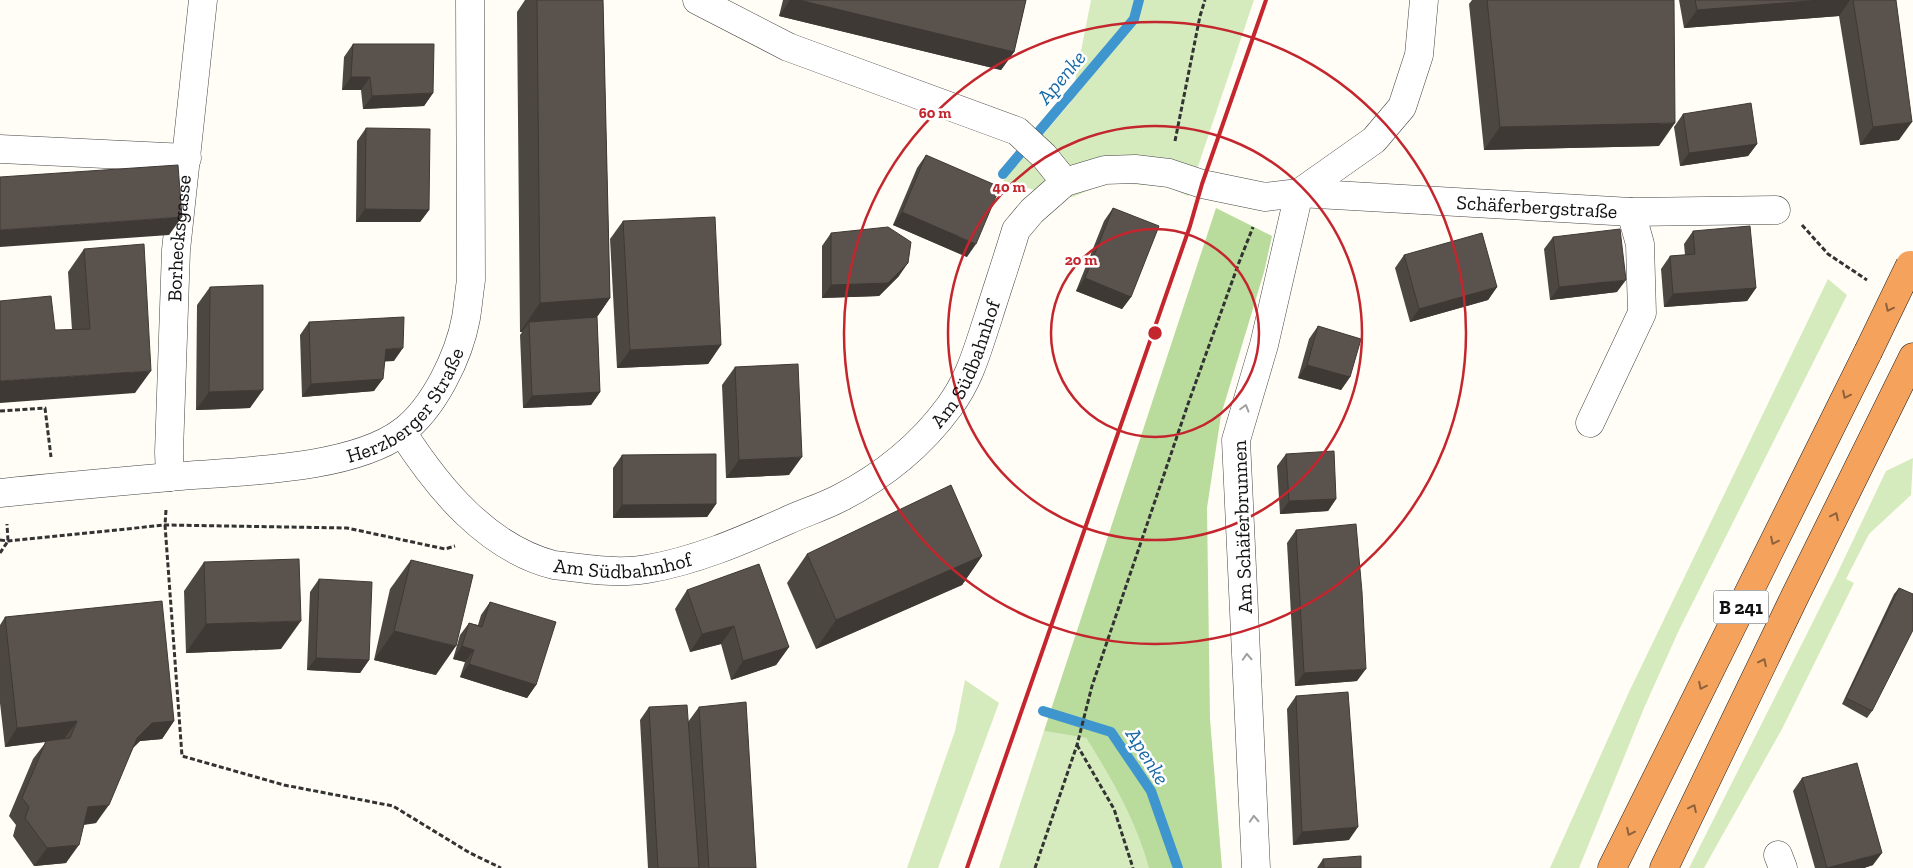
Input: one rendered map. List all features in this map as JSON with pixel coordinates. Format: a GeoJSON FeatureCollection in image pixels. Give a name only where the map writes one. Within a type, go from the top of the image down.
{"type":"FeatureCollection","features":[{"type":"Feature","properties":{"kind":"highway","name":"B 241"},"geometry":{"type":"LineString","coordinates":[[1612,868],[1912,262]]}},
{"type":"Feature","properties":{"kind":"highway","name":"B 241"},"geometry":{"type":"LineString","coordinates":[[1664,868],[1794,596],[1913,357]]}},
{"type":"Feature","properties":{"kind":"street","name":"Borhecksgasse"},"geometry":{"type":"LineString","coordinates":[[170,477],[169,452],[176,250],[203,0]]}},
{"type":"Feature","properties":{"kind":"street","name":"Herzberger Straße"},"geometry":{"type":"LineString","coordinates":[[0,493],[254,471],[320,462],[368,450],[402,432],[419,416],[437,391],[455,355],[466,319],[471,280],[470,0]]}},
{"type":"Feature","properties":{"kind":"street"},"geometry":{"type":"LineString","coordinates":[[697,0],[788,47],[1017,131],[1044,156],[1065,182]]}},
{"type":"Feature","properties":{"kind":"street","name":"Am Südbahnhof"},"geometry":{"type":"LineString","coordinates":[[402,432],[417,455],[466,513],[488,532],[522,553],[554,564],[598,571],[645,570],[695,557],[742,540],[840,498],[877,476],[929,432],[950,405],[970,374],[1016,230],[1032,211],[1065,182],[1105,170],[1135,169],[1169,173],[1202,184],[1265,197],[1298,193],[1374,140],[1402,107],[1419,55],[1424,0]]}},
{"type":"Feature","properties":{"kind":"street"},"geometry":{"type":"LineString","coordinates":[[0,149],[187,158]]}},
{"type":"Feature","properties":{"kind":"street","name":"Schäferbergstraße"},"geometry":{"type":"LineString","coordinates":[[1298,193],[1631,212],[1776,210]]}},
{"type":"Feature","properties":{"kind":"street","name":"Am Schäferbrunnen"},"geometry":{"type":"LineString","coordinates":[[1256,868],[1236,440],[1264,344],[1298,193]]}},
{"type":"Feature","properties":{"kind":"street"},"geometry":{"type":"LineString","coordinates":[[1590,423],[1642,313],[1640,244],[1631,212]]}},
{"type":"Feature","properties":{"kind":"path"},"geometry":{"type":"LineString","coordinates":[[1169,173],[1200,16],[1205,0]]}},
{"type":"Feature","properties":{"kind":"path"},"geometry":{"type":"LineString","coordinates":[[1036,868],[1077,745],[1092,686],[1228,293],[1265,197]]}},
{"type":"Feature","properties":{"kind":"path"},"geometry":{"type":"LineString","coordinates":[[1776,210],[1796,218],[1828,254],[1875,285]]}},
{"type":"Feature","properties":{"kind":"path"},"geometry":{"type":"LineString","coordinates":[[0,411],[45,408],[52,464]]}},
{"type":"Feature","properties":{"kind":"path"},"geometry":{"type":"LineString","coordinates":[[170,477],[165,525],[182,756],[284,786],[393,806],[470,854],[501,868]]}},
{"type":"Feature","properties":{"kind":"path"},"geometry":{"type":"LineString","coordinates":[[0,540],[8,541],[165,525],[348,528],[445,548],[465,544],[488,532]]}},
{"type":"Feature","properties":{"kind":"path"},"geometry":{"type":"LineString","coordinates":[[1077,745],[1114,809],[1134,868]]}},
{"type":"Feature","properties":{"kind":"green space"},"geometry":{"type":"Polygon","coordinates":[[[1091,0],[1254,0],[1188,196],[1168,187],[1108,182],[1073,197],[1056,196],[1003,181],[1071,102],[1091,0]]]}},
{"type":"Feature","properties":{"kind":"green space"},"geometry":{"type":"Polygon","coordinates":[[[1216,208],[1272,236],[1264,272],[1221,415],[1207,508],[1210,719],[1222,868],[1149,868],[1130,817],[1086,738],[1044,731],[1216,208]]]}},
{"type":"Feature","properties":{"kind":"green space"},"geometry":{"type":"Polygon","coordinates":[[[1828,279],[1847,295],[1679,630],[1644,708],[1579,868],[1550,868],[1629,692],[1828,279]]]}},
{"type":"Feature","properties":{"kind":"green space"},"geometry":{"type":"Polygon","coordinates":[[[1913,458],[1911,495],[1869,534],[1846,579],[1854,583],[1782,729],[1704,868],[1689,868],[1837,574],[1886,471],[1913,458]]]}},
{"type":"Feature","properties":{"kind":"green space"},"geometry":{"type":"Polygon","coordinates":[[[965,680],[999,703],[938,868],[907,868],[955,731],[965,680]]]}},
{"type":"Feature","properties":{"kind":"green space"},"geometry":{"type":"Polygon","coordinates":[[[1044,731],[1086,738],[1130,817],[1149,868],[999,868],[1044,731]]]}},
{"type":"Feature","properties":{"kind":"building"},"geometry":{"type":"Polygon","coordinates":[[[537,0],[603,0],[610,298],[540,303],[537,0]]]}},
{"type":"Feature","properties":{"kind":"building"},"geometry":{"type":"Polygon","coordinates":[[[799,0],[1026,0],[1014,52],[799,0]]]}},
{"type":"Feature","properties":{"kind":"building"},"geometry":{"type":"Polygon","coordinates":[[[1487,0],[1674,0],[1675,123],[1500,127],[1487,0]]]}},
{"type":"Feature","properties":{"kind":"building"},"geometry":{"type":"Polygon","coordinates":[[[1695,0],[1821,0],[1697,10],[1695,0]]]}},
{"type":"Feature","properties":{"kind":"building"},"geometry":{"type":"Polygon","coordinates":[[[1853,0],[1896,0],[1912,122],[1873,127],[1853,0]]]}},
{"type":"Feature","properties":{"kind":"building"},"geometry":{"type":"Polygon","coordinates":[[[353,44],[434,44],[433,93],[372,96],[370,77],[351,77],[353,44]]]}},
{"type":"Feature","properties":{"kind":"building"},"geometry":{"type":"Polygon","coordinates":[[[1751,103],[1757,144],[1689,153],[1683,114],[1751,103]]]}},
{"type":"Feature","properties":{"kind":"building"},"geometry":{"type":"Polygon","coordinates":[[[366,128],[430,129],[429,210],[365,209],[366,128]]]}},
{"type":"Feature","properties":{"kind":"building"},"geometry":{"type":"Polygon","coordinates":[[[926,155],[1000,187],[976,244],[902,212],[926,155]]]}},
{"type":"Feature","properties":{"kind":"building"},"geometry":{"type":"Polygon","coordinates":[[[178,165],[182,217],[0,230],[0,177],[178,165]]]}},
{"type":"Feature","properties":{"kind":"building"},"geometry":{"type":"Polygon","coordinates":[[[1113,208],[1159,226],[1131,297],[1085,278],[1113,208]]]}},
{"type":"Feature","properties":{"kind":"building"},"geometry":{"type":"Polygon","coordinates":[[[715,217],[721,345],[630,350],[623,221],[715,217]]]}},
{"type":"Feature","properties":{"kind":"building"},"geometry":{"type":"Polygon","coordinates":[[[1750,226],[1756,288],[1673,294],[1670,256],[1695,254],[1693,231],[1750,226]]]}},
{"type":"Feature","properties":{"kind":"building"},"geometry":{"type":"Polygon","coordinates":[[[888,227],[911,242],[908,263],[888,283],[831,285],[831,233],[888,227]]]}},
{"type":"Feature","properties":{"kind":"building"},"geometry":{"type":"Polygon","coordinates":[[[1620,229],[1626,280],[1559,287],[1553,237],[1620,229]]]}},
{"type":"Feature","properties":{"kind":"building"},"geometry":{"type":"Polygon","coordinates":[[[1482,233],[1497,287],[1419,309],[1404,255],[1482,233]]]}},
{"type":"Feature","properties":{"kind":"building"},"geometry":{"type":"Polygon","coordinates":[[[144,244],[151,371],[0,381],[0,301],[51,296],[55,330],[90,329],[84,249],[144,244]]]}},
{"type":"Feature","properties":{"kind":"building"},"geometry":{"type":"Polygon","coordinates":[[[263,285],[263,390],[209,392],[210,287],[263,285]]]}},
{"type":"Feature","properties":{"kind":"building"},"geometry":{"type":"Polygon","coordinates":[[[404,317],[403,348],[386,349],[383,379],[311,384],[309,322],[404,317]]]}},
{"type":"Feature","properties":{"kind":"building"},"geometry":{"type":"Polygon","coordinates":[[[597,317],[600,392],[532,396],[529,322],[597,317]]]}},
{"type":"Feature","properties":{"kind":"building"},"geometry":{"type":"Polygon","coordinates":[[[1318,326],[1361,339],[1350,377],[1307,365],[1318,326]]]}},
{"type":"Feature","properties":{"kind":"building"},"geometry":{"type":"Polygon","coordinates":[[[798,364],[802,457],[739,460],[735,367],[798,364]]]}},
{"type":"Feature","properties":{"kind":"building"},"geometry":{"type":"Polygon","coordinates":[[[1334,451],[1336,499],[1289,501],[1286,454],[1334,451]]]}},
{"type":"Feature","properties":{"kind":"building"},"geometry":{"type":"Polygon","coordinates":[[[716,454],[716,504],[622,505],[622,455],[716,454]]]}},
{"type":"Feature","properties":{"kind":"building"},"geometry":{"type":"Polygon","coordinates":[[[951,485],[982,556],[836,620],[807,554],[951,485]]]}},
{"type":"Feature","properties":{"kind":"building"},"geometry":{"type":"Polygon","coordinates":[[[1356,524],[1366,669],[1304,673],[1296,530],[1356,524]]]}},
{"type":"Feature","properties":{"kind":"building"},"geometry":{"type":"Polygon","coordinates":[[[299,559],[301,621],[206,624],[204,562],[299,559]]]}},
{"type":"Feature","properties":{"kind":"building"},"geometry":{"type":"Polygon","coordinates":[[[411,560],[473,575],[456,646],[394,631],[411,560]]]}},
{"type":"Feature","properties":{"kind":"building"},"geometry":{"type":"Polygon","coordinates":[[[759,564],[789,647],[743,661],[734,626],[702,634],[687,590],[759,564]]]}},
{"type":"Feature","properties":{"kind":"building"},"geometry":{"type":"Polygon","coordinates":[[[319,579],[372,582],[369,660],[316,658],[319,579]]]}},
{"type":"Feature","properties":{"kind":"building"},"geometry":{"type":"Polygon","coordinates":[[[1899,588],[1913,594],[1913,630],[1872,711],[1846,698],[1899,588]]]}},
{"type":"Feature","properties":{"kind":"building"},"geometry":{"type":"Polygon","coordinates":[[[162,601],[174,721],[152,723],[137,738],[109,805],[88,807],[79,845],[47,848],[25,818],[29,807],[22,798],[46,741],[70,738],[77,721],[17,728],[5,617],[162,601]]]}},
{"type":"Feature","properties":{"kind":"building"},"geometry":{"type":"Polygon","coordinates":[[[490,602],[556,622],[536,685],[469,664],[474,650],[462,646],[469,623],[482,627],[490,602]]]}},
{"type":"Feature","properties":{"kind":"building"},"geometry":{"type":"Polygon","coordinates":[[[1348,692],[1358,827],[1302,832],[1296,696],[1348,692]]]}},
{"type":"Feature","properties":{"kind":"building"},"geometry":{"type":"Polygon","coordinates":[[[746,702],[756,868],[709,868],[699,707],[746,702]]]}},
{"type":"Feature","properties":{"kind":"building"},"geometry":{"type":"Polygon","coordinates":[[[687,705],[699,868],[658,868],[649,707],[687,705]]]}},
{"type":"Feature","properties":{"kind":"building"},"geometry":{"type":"Polygon","coordinates":[[[1857,763],[1882,853],[1827,868],[1802,778],[1857,763]]]}},
{"type":"Feature","properties":{"kind":"building"},"geometry":{"type":"Polygon","coordinates":[[[1361,856],[1361,868],[1324,868],[1323,859],[1361,856]]]}},
{"type":"Feature","properties":{"kind":"waterway","name":"Apenke"},"geometry":{"type":"LineString","coordinates":[[1003,174],[1134,19],[1139,0]]}},
{"type":"Feature","properties":{"kind":"waterway","name":"Apenke"},"geometry":{"type":"LineString","coordinates":[[1043,711],[1111,732],[1151,791],[1178,868]]}},
{"type":"Feature","properties":{"kind":"railway"},"geometry":{"type":"LineString","coordinates":[[967,868],[1190,226],[1202,184],[1266,0]]}}]}
